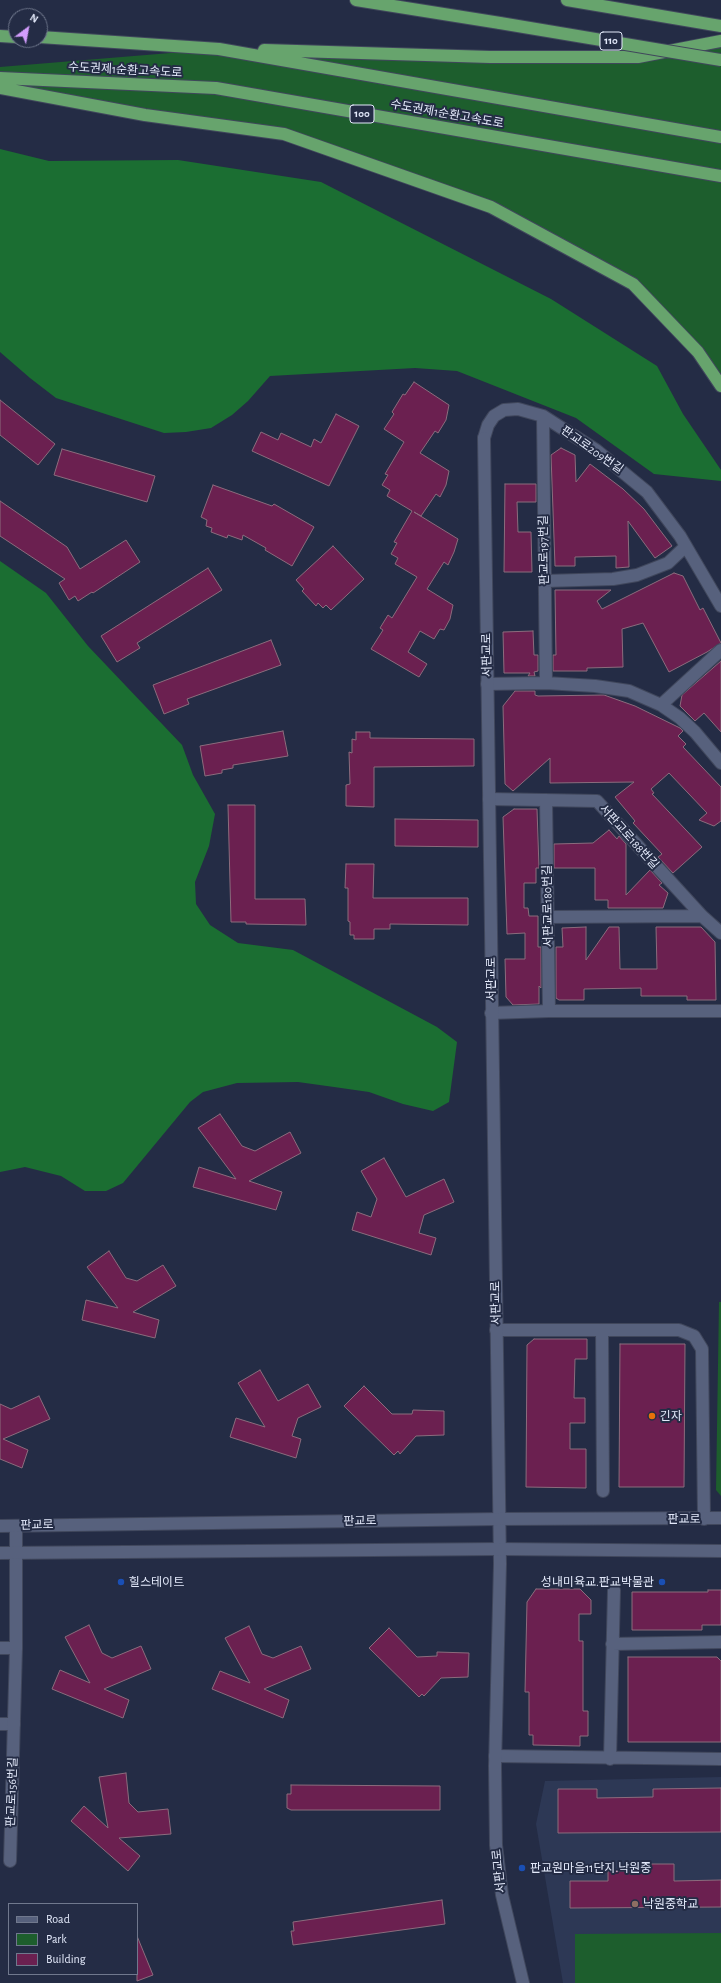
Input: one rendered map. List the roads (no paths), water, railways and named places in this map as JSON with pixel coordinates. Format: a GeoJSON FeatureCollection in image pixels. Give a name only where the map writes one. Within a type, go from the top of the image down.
{"type":"FeatureCollection","features":[{"type":"Feature","properties":{"kind":"highway","name":"110"},"geometry":{"type":"LineString","coordinates":[[356,0],[721,60]]}},
{"type":"Feature","properties":{"kind":"highway"},"geometry":{"type":"LineString","coordinates":[[567,0],[721,26]]}},
{"type":"Feature","properties":{"kind":"highway","name":"수도권제1순환고속도로"},"geometry":{"type":"LineString","coordinates":[[48,38],[220,49],[721,137]]}},
{"type":"Feature","properties":{"kind":"highway"},"geometry":{"type":"LineString","coordinates":[[220,49],[490,57],[638,57],[721,41]]}},
{"type":"Feature","properties":{"kind":"highway","name":"수도권제1순환고속도로"},"geometry":{"type":"LineString","coordinates":[[0,78],[216,88],[721,176]]}},
{"type":"Feature","properties":{"kind":"highway"},"geometry":{"type":"LineString","coordinates":[[0,88],[145,115],[284,134],[492,207],[633,284],[698,352],[721,386]]}},
{"type":"Feature","properties":{"kind":"street","name":"판교로209번길"},"geometry":{"type":"LineString","coordinates":[[484,438],[488,425],[494,416],[504,410],[518,408],[543,416],[596,450],[647,492],[686,546],[721,606]]}},
{"type":"Feature","properties":{"kind":"street","name":"판교로197번길"},"geometry":{"type":"LineString","coordinates":[[543,416],[546,683]]}},
{"type":"Feature","properties":{"kind":"street","name":"서판교로"},"geometry":{"type":"LineString","coordinates":[[484,438],[499,1519],[495,1756],[496,1845],[502,1895],[523,1983]]}},
{"type":"Feature","properties":{"kind":"street"},"geometry":{"type":"LineString","coordinates":[[545,581],[613,579],[637,575],[668,563],[686,546]]}},
{"type":"Feature","properties":{"kind":"street"},"geometry":{"type":"LineString","coordinates":[[661,705],[721,650]]}},
{"type":"Feature","properties":{"kind":"street"},"geometry":{"type":"LineString","coordinates":[[487,684],[546,683],[613,688],[642,696],[661,705],[695,732],[721,763]]}},
{"type":"Feature","properties":{"kind":"street","name":"서판교로188번길"},"geometry":{"type":"LineString","coordinates":[[489,799],[597,801],[702,916],[721,933]]}},
{"type":"Feature","properties":{"kind":"street","name":"서판교로180번길"},"geometry":{"type":"LineString","coordinates":[[546,800],[549,1011]]}},
{"type":"Feature","properties":{"kind":"street"},"geometry":{"type":"LineString","coordinates":[[548,917],[702,916]]}},
{"type":"Feature","properties":{"kind":"street"},"geometry":{"type":"LineString","coordinates":[[491,1013],[549,1011],[721,1011]]}},
{"type":"Feature","properties":{"kind":"street"},"geometry":{"type":"LineString","coordinates":[[496,1330],[679,1330],[687,1332],[699,1342],[702,1349],[704,1519]]}},
{"type":"Feature","properties":{"kind":"street"},"geometry":{"type":"LineString","coordinates":[[602,1330],[603,1491]]}},
{"type":"Feature","properties":{"kind":"street","name":"판교로"},"geometry":{"type":"LineString","coordinates":[[0,1526],[499,1519],[721,1518]]}},
{"type":"Feature","properties":{"kind":"street","name":"판교로156번길"},"geometry":{"type":"LineString","coordinates":[[10,1860],[16,1648],[16,1526]]}},
{"type":"Feature","properties":{"kind":"street"},"geometry":{"type":"LineString","coordinates":[[0,1553],[499,1549],[721,1551]]}},
{"type":"Feature","properties":{"kind":"street"},"geometry":{"type":"LineString","coordinates":[[610,1758],[614,1590]]}},
{"type":"Feature","properties":{"kind":"street"},"geometry":{"type":"LineString","coordinates":[[612,1644],[721,1642]]}},
{"type":"Feature","properties":{"kind":"street"},"geometry":{"type":"LineString","coordinates":[[0,1648],[16,1648]]}},
{"type":"Feature","properties":{"kind":"street"},"geometry":{"type":"LineString","coordinates":[[0,1724],[14,1724]]}},
{"type":"Feature","properties":{"kind":"street"},"geometry":{"type":"LineString","coordinates":[[495,1756],[721,1759]]}},
{"type":"Feature","properties":{"kind":"place","name":"긴자"},"geometry":{"type":"Point","coordinates":[652,1416]}},
{"type":"Feature","properties":{"kind":"place","name":"힐스테이트"},"geometry":{"type":"Point","coordinates":[121,1582]}},
{"type":"Feature","properties":{"kind":"place","name":"성내미육교.판교박물관"},"geometry":{"type":"Point","coordinates":[662,1582]}},
{"type":"Feature","properties":{"kind":"place","name":"판교원마을11단지.낙원중"},"geometry":{"type":"Point","coordinates":[522,1868]}},
{"type":"Feature","properties":{"kind":"place","name":"낙원중학교"},"geometry":{"type":"Point","coordinates":[635,1904]}}]}
